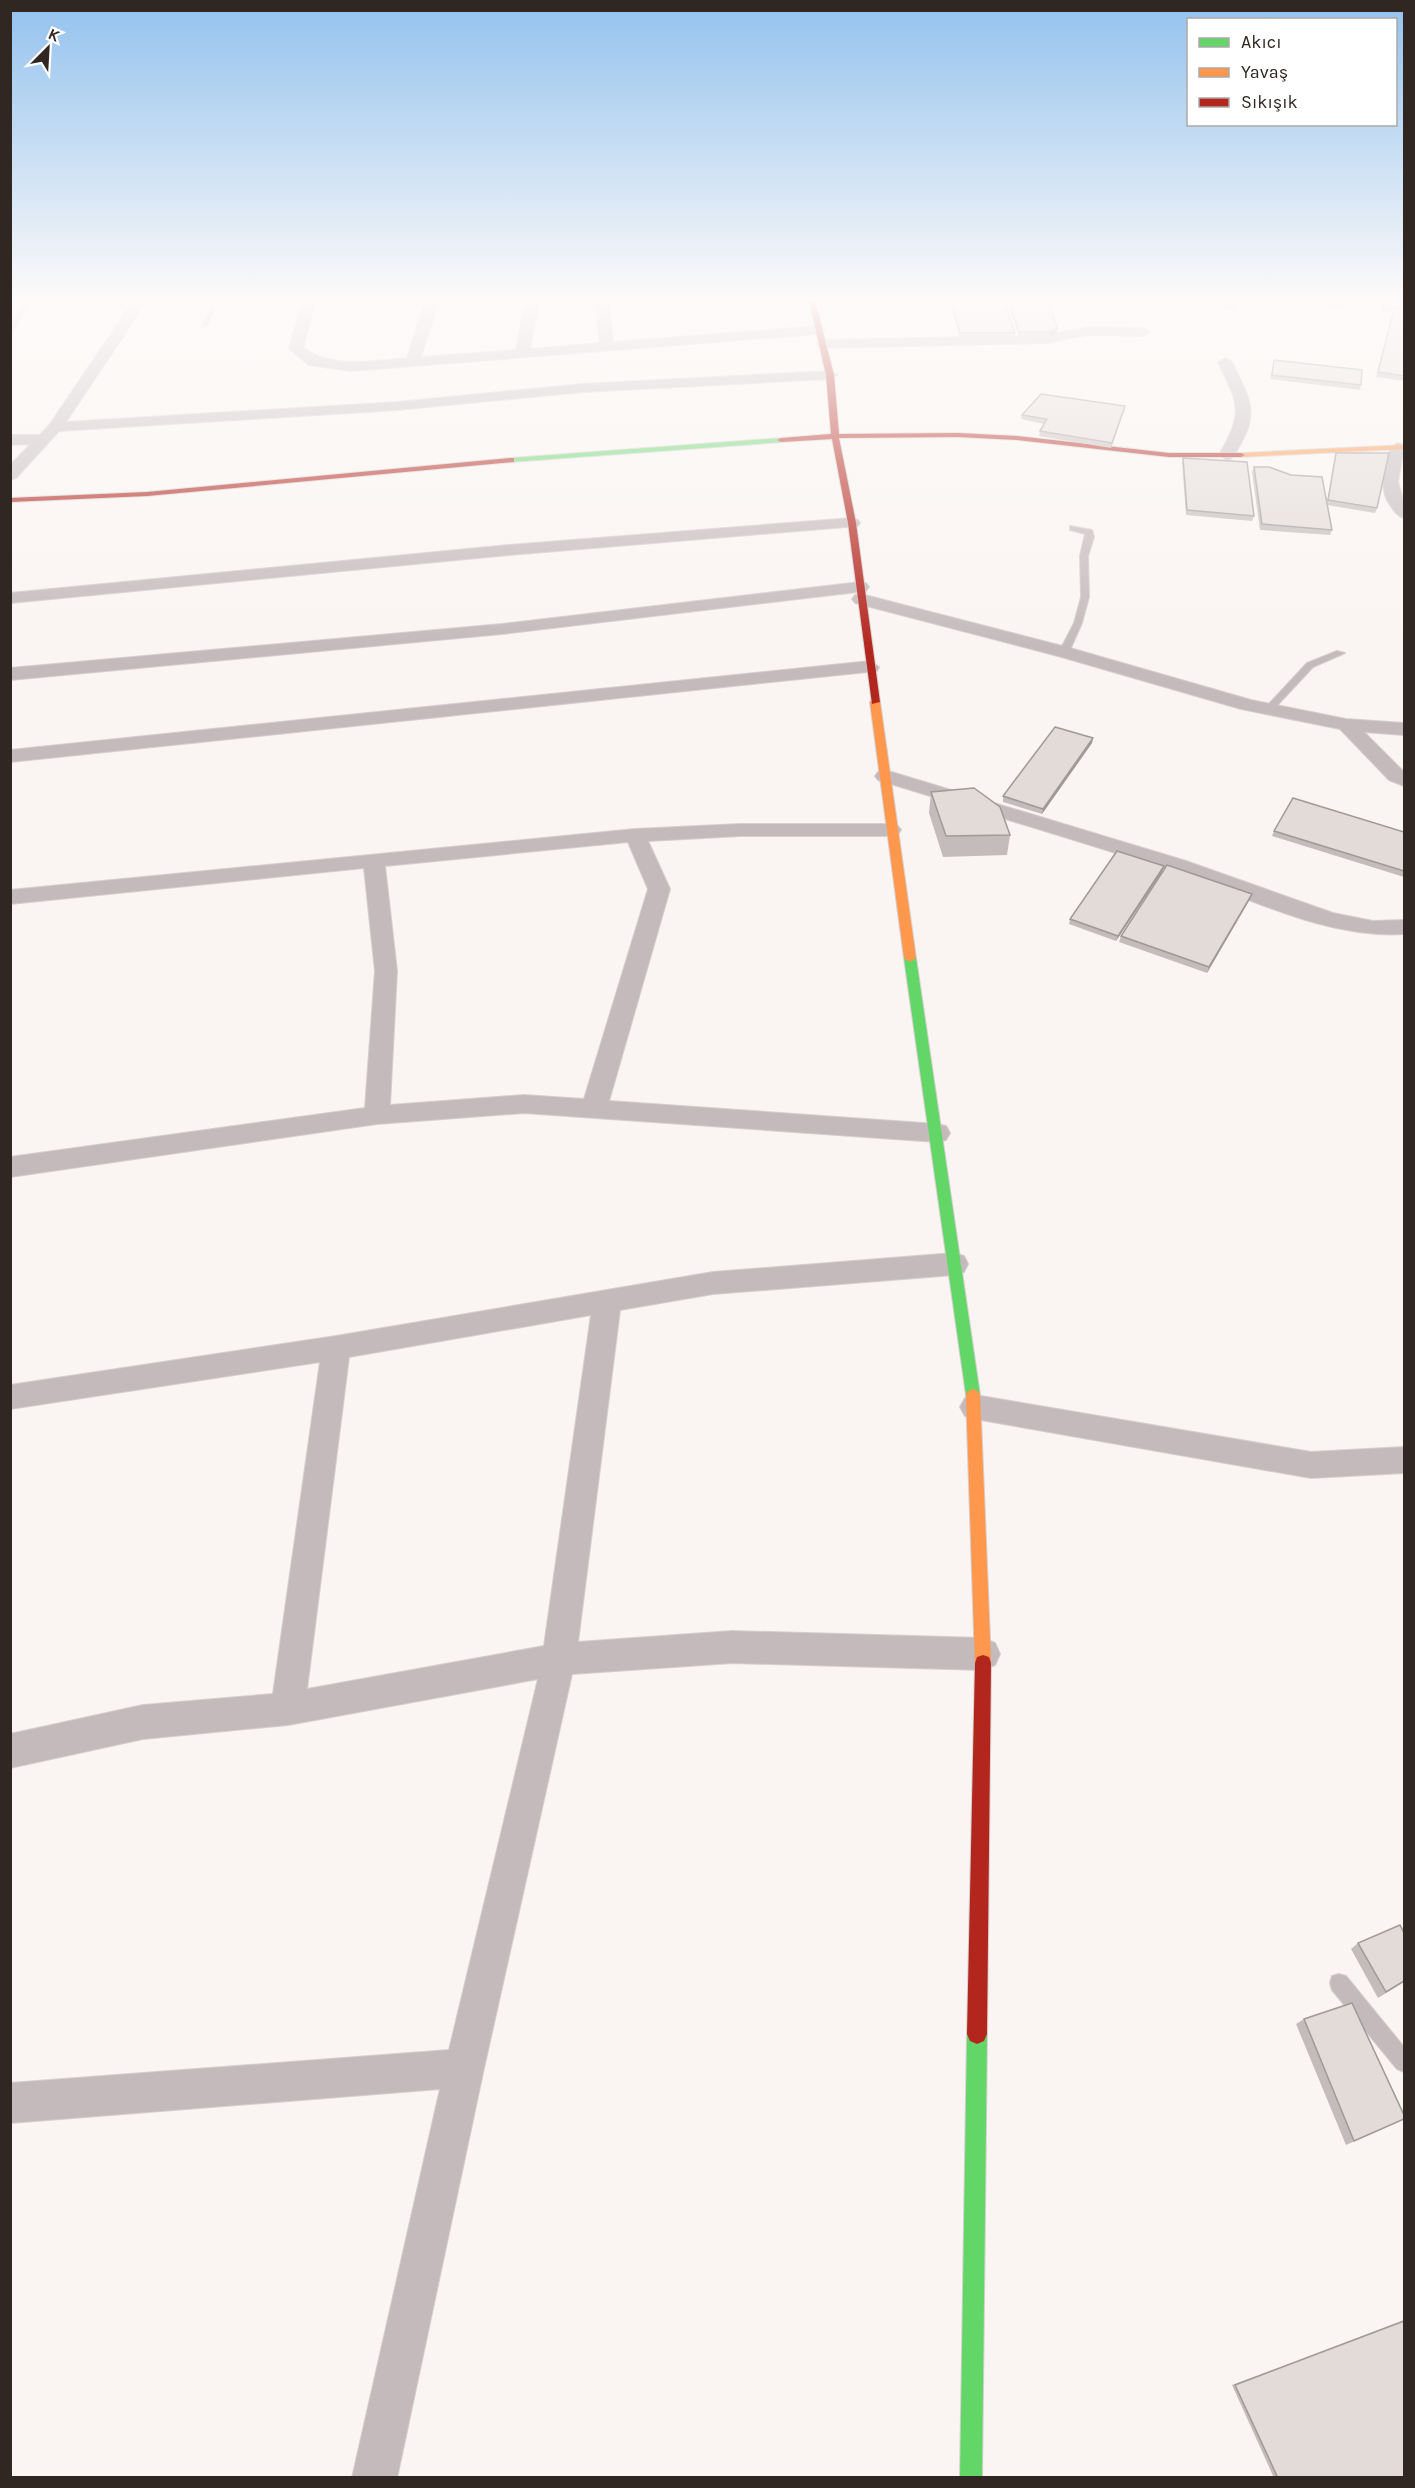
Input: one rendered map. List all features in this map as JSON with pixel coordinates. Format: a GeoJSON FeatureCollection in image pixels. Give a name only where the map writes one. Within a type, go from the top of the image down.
{"type":"FeatureCollection","features":[{"type":"Feature","properties":{"kind":"main road"},"geometry":{"type":"LineString","coordinates":[[833,417],[852,523],[891,830],[937,1133],[975,1407],[983,1654],[971,2478]]}},
{"type":"Feature","properties":{"kind":"main road"},"geometry":{"type":"LineString","coordinates":[[10,500],[147,494],[450,465],[835,436],[958,435],[1017,438],[1169,455],[1227,455],[1401,447]]}},
{"type":"Feature","properties":{"kind":"street"},"geometry":{"type":"LineString","coordinates":[[10,475],[50,433],[61,417]]}},
{"type":"Feature","properties":{"kind":"street"},"geometry":{"type":"LineString","coordinates":[[10,440],[50,433],[248,417]]}},
{"type":"Feature","properties":{"kind":"street"},"geometry":{"type":"LineString","coordinates":[[1227,455],[1243,427],[1245,417]]}},
{"type":"Feature","properties":{"kind":"street"},"geometry":{"type":"LineString","coordinates":[[1401,447],[1388,488],[1390,498],[1404,513]]}},
{"type":"Feature","properties":{"kind":"street"},"geometry":{"type":"LineString","coordinates":[[10,598],[509,550],[852,523]]}},
{"type":"Feature","properties":{"kind":"street"},"geometry":{"type":"LineString","coordinates":[[10,674],[502,629],[861,593],[1269,709],[1346,726],[1404,729]]}},
{"type":"Feature","properties":{"kind":"street"},"geometry":{"type":"LineString","coordinates":[[10,756],[870,667]]}},
{"type":"Feature","properties":{"kind":"street"},"geometry":{"type":"LineString","coordinates":[[1346,726],[1396,776],[1404,780]]}},
{"type":"Feature","properties":{"kind":"street"},"geometry":{"type":"LineString","coordinates":[[885,776],[1178,866],[1329,920],[1372,928],[1404,927]]}},
{"type":"Feature","properties":{"kind":"street"},"geometry":{"type":"LineString","coordinates":[[10,897],[635,835],[740,830],[891,830]]}},
{"type":"Feature","properties":{"kind":"street"},"geometry":{"type":"LineString","coordinates":[[594,1108],[659,889],[635,835]]}},
{"type":"Feature","properties":{"kind":"street"},"geometry":{"type":"LineString","coordinates":[[374,862],[387,971],[377,1115]]}},
{"type":"Feature","properties":{"kind":"street"},"geometry":{"type":"LineString","coordinates":[[10,1167],[377,1115],[524,1104],[937,1133]]}},
{"type":"Feature","properties":{"kind":"street"},"geometry":{"type":"LineString","coordinates":[[10,1397],[336,1348],[713,1283],[954,1264]]}},
{"type":"Feature","properties":{"kind":"street"},"geometry":{"type":"LineString","coordinates":[[374,2478],[464,2068],[559,1659],[607,1301]]}},
{"type":"Feature","properties":{"kind":"street"},"geometry":{"type":"LineString","coordinates":[[288,1709],[336,1348]]}},
{"type":"Feature","properties":{"kind":"street"},"geometry":{"type":"LineString","coordinates":[[975,1407],[1311,1465],[1404,1460]]}},
{"type":"Feature","properties":{"kind":"street"},"geometry":{"type":"LineString","coordinates":[[10,1751],[143,1722],[288,1709],[559,1659],[732,1647],[983,1654]]}},
{"type":"Feature","properties":{"kind":"street"},"geometry":{"type":"LineString","coordinates":[[10,2103],[464,2068]]}},
{"type":"Feature","properties":{"kind":"lane"},"geometry":{"type":"LineString","coordinates":[[1064,652],[1078,623],[1085,597],[1084,556],[1090,537],[1089,532],[1074,528]]}},
{"type":"Feature","properties":{"kind":"lane"},"geometry":{"type":"LineString","coordinates":[[1269,709],[1310,665],[1340,653]]}},
{"type":"Feature","properties":{"kind":"lane"},"geometry":{"type":"LineString","coordinates":[[1339,1983],[1404,2062]]}},
{"type":"Feature","properties":{"kind":"building"},"geometry":{"type":"Polygon","coordinates":[[[1035,417],[1121,417],[1112,443],[1040,431],[1047,419],[1035,417]]]}},
{"type":"Feature","properties":{"kind":"building"},"geometry":{"type":"Polygon","coordinates":[[[1336,453],[1389,453],[1377,508],[1328,500],[1336,453]]]}},
{"type":"Feature","properties":{"kind":"building"},"geometry":{"type":"Polygon","coordinates":[[[1183,458],[1247,462],[1254,516],[1187,510],[1183,458]]]}},
{"type":"Feature","properties":{"kind":"building"},"geometry":{"type":"Polygon","coordinates":[[[1254,467],[1269,467],[1291,475],[1322,477],[1332,530],[1262,524],[1254,467]]]}},
{"type":"Feature","properties":{"kind":"building"},"geometry":{"type":"Polygon","coordinates":[[[1055,727],[1093,738],[1043,809],[1003,796],[1055,727]]]}},
{"type":"Feature","properties":{"kind":"building"},"geometry":{"type":"Polygon","coordinates":[[[974,788],[1000,807],[1010,835],[946,836],[931,792],[974,788]]]}},
{"type":"Feature","properties":{"kind":"building"},"geometry":{"type":"Polygon","coordinates":[[[1293,798],[1404,832],[1404,871],[1274,831],[1293,798]]]}},
{"type":"Feature","properties":{"kind":"building"},"geometry":{"type":"Polygon","coordinates":[[[1117,851],[1164,866],[1118,936],[1070,919],[1117,851]]]}},
{"type":"Feature","properties":{"kind":"building"},"geometry":{"type":"Polygon","coordinates":[[[1167,865],[1252,894],[1209,967],[1121,936],[1167,865]]]}},
{"type":"Feature","properties":{"kind":"building"},"geometry":{"type":"Polygon","coordinates":[[[1400,1925],[1404,1933],[1404,1981],[1386,1992],[1358,1943],[1400,1925]]]}},
{"type":"Feature","properties":{"kind":"building"},"geometry":{"type":"Polygon","coordinates":[[[1352,2003],[1404,2115],[1404,2119],[1354,2141],[1304,2019],[1352,2003]]]}},
{"type":"Feature","properties":{"kind":"building"},"geometry":{"type":"Polygon","coordinates":[[[1404,2321],[1404,2478],[1278,2478],[1235,2385],[1404,2321]]]}},
{"type":"Feature","properties":{"kind":"traffic: fast"},"geometry":{"type":"LineString","coordinates":[[511,460],[781,440]]}},
{"type":"Feature","properties":{"kind":"traffic: fast"},"geometry":{"type":"LineString","coordinates":[[910,958],[973,1395]]}},
{"type":"Feature","properties":{"kind":"traffic: fast"},"geometry":{"type":"LineString","coordinates":[[971,2478],[977,2034]]}},
{"type":"Feature","properties":{"kind":"traffic: slow"},"geometry":{"type":"LineString","coordinates":[[1241,455],[1404,447]]}},
{"type":"Feature","properties":{"kind":"traffic: slow"},"geometry":{"type":"LineString","coordinates":[[875,702],[910,958]]}},
{"type":"Feature","properties":{"kind":"traffic: slow"},"geometry":{"type":"LineString","coordinates":[[973,1395],[983,1663]]}},
{"type":"Feature","properties":{"kind":"traffic: jam"},"geometry":{"type":"LineString","coordinates":[[833,417],[852,523],[875,702]]}},
{"type":"Feature","properties":{"kind":"traffic: jam"},"geometry":{"type":"LineString","coordinates":[[781,440],[835,436],[958,435],[1017,438],[1169,455],[1241,455]]}},
{"type":"Feature","properties":{"kind":"traffic: jam"},"geometry":{"type":"LineString","coordinates":[[10,500],[147,494],[511,460]]}},
{"type":"Feature","properties":{"kind":"traffic: jam"},"geometry":{"type":"LineString","coordinates":[[977,2034],[983,1663]]}}]}
